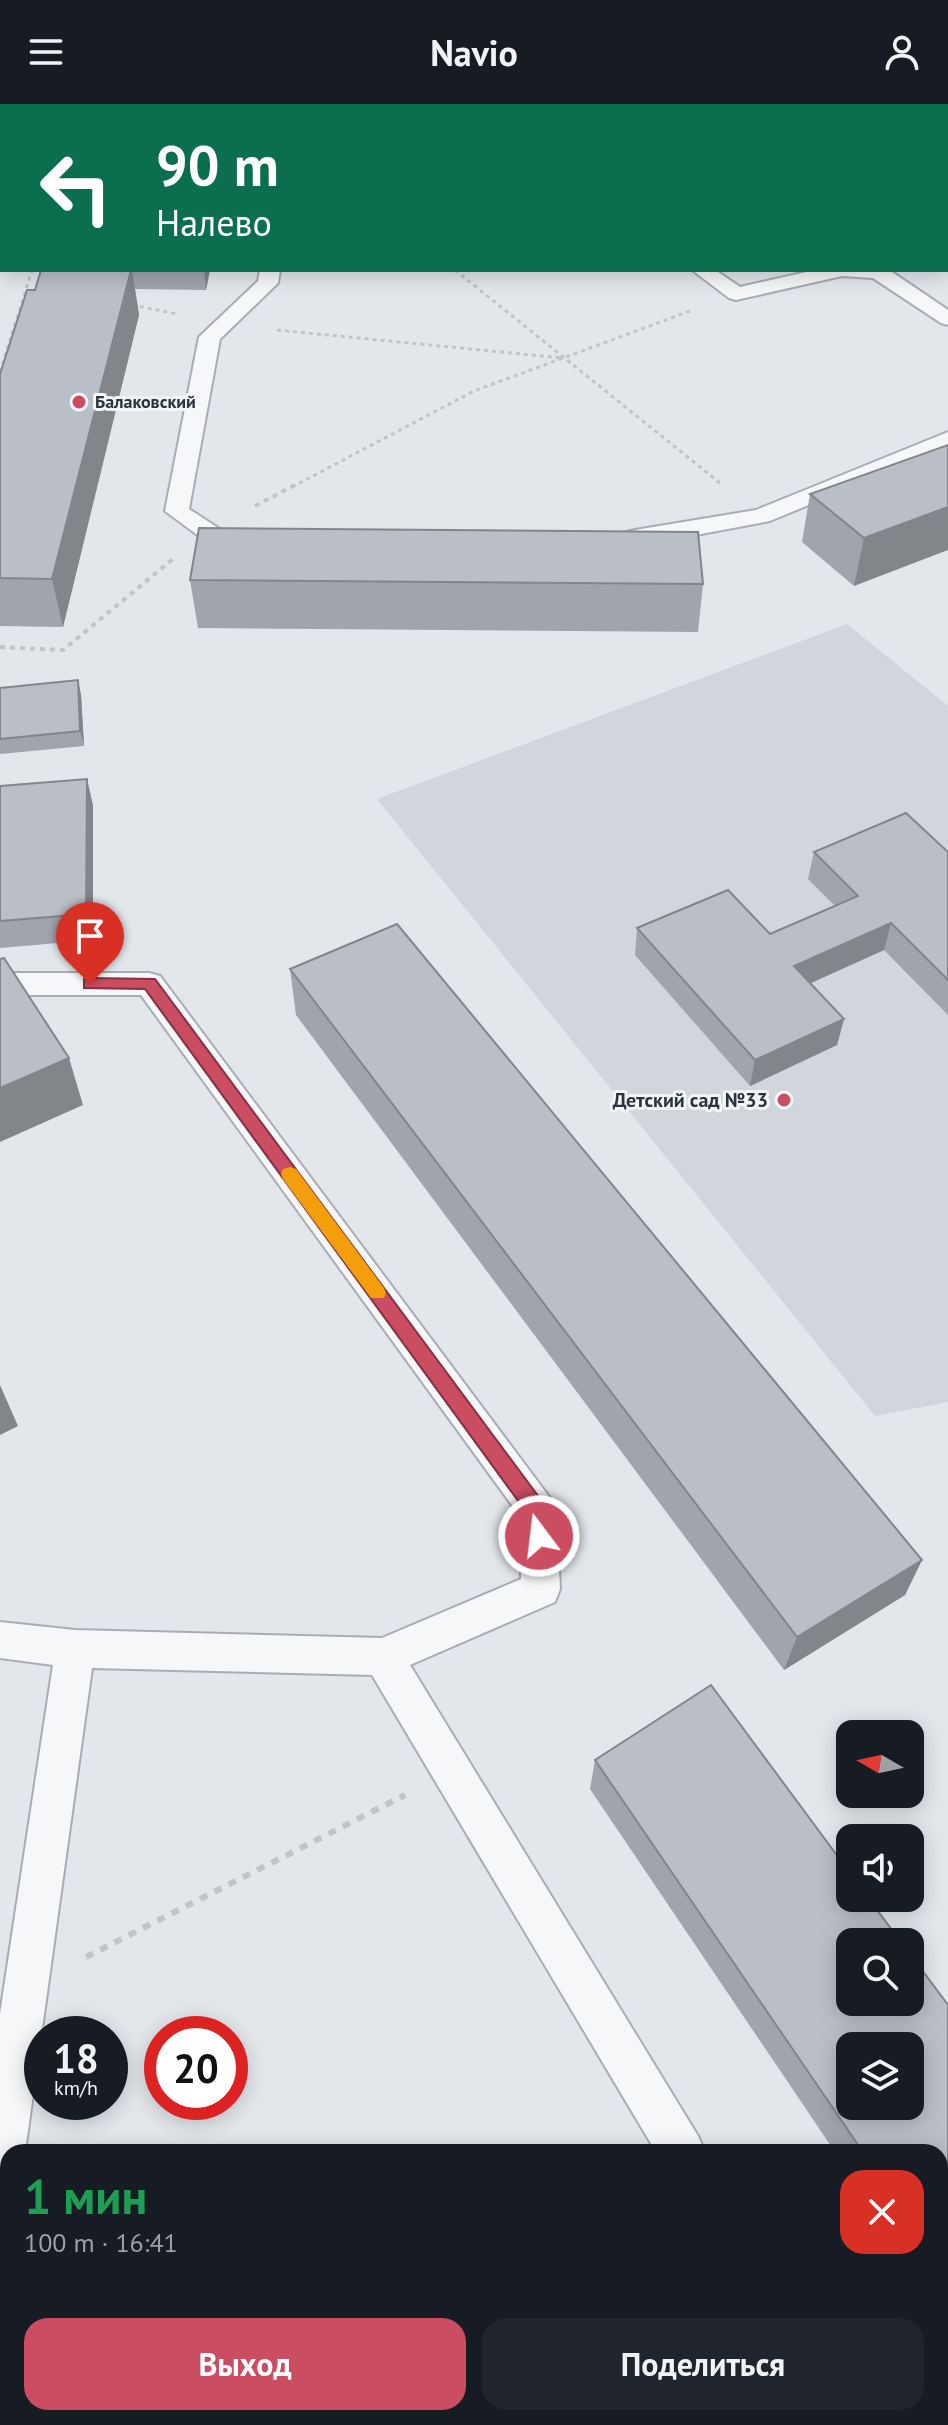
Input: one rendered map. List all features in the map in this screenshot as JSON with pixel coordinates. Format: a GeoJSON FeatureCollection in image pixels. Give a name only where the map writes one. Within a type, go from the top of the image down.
{"type":"FeatureCollection","features":[{"type":"Feature","properties":{"kind":"lane"},"geometry":{"type":"LineString","coordinates":[[270,272],[268,283],[210,337],[177,511],[224,543],[271,542]]}},
{"type":"Feature","properties":{"kind":"lane"},"geometry":{"type":"LineString","coordinates":[[705,272],[736,294],[833,272]]}},
{"type":"Feature","properties":{"kind":"lane"},"geometry":{"type":"LineString","coordinates":[[878,272],[948,319]]}},
{"type":"Feature","properties":{"kind":"lane"},"geometry":{"type":"LineString","coordinates":[[605,537],[653,536],[762,516],[948,439]]}},
{"type":"Feature","properties":{"kind":"lane"},"geometry":{"type":"LineString","coordinates":[[0,984],[149,984],[537,1510],[541,1589],[383,1657],[75,1649],[0,1640]]}},
{"type":"Feature","properties":{"kind":"lane"},"geometry":{"type":"LineString","coordinates":[[3,2144],[75,1649]]}},
{"type":"Feature","properties":{"kind":"lane"},"geometry":{"type":"LineString","coordinates":[[383,1657],[677,2144]]}},
{"type":"Feature","properties":{"kind":"path"},"geometry":{"type":"LineString","coordinates":[[0,372],[31,272]]}},
{"type":"Feature","properties":{"kind":"path"},"geometry":{"type":"LineString","coordinates":[[457,272],[762,516]]}},
{"type":"Feature","properties":{"kind":"path"},"geometry":{"type":"LineString","coordinates":[[0,647],[63,650],[207,531],[474,391],[736,294]]}},
{"type":"Feature","properties":{"kind":"path"},"geometry":{"type":"LineString","coordinates":[[120,305],[134,305],[224,325],[563,358]]}},
{"type":"Feature","properties":{"kind":"path"},"geometry":{"type":"LineString","coordinates":[[25,1988],[451,1771]]}},
{"type":"Feature","properties":{"kind":"shaded area","name":"Детский сад №33"},"geometry":{"type":"Polygon","coordinates":[[[847,624],[948,706],[948,1402],[875,1416],[377,799],[847,624]]]}},
{"type":"Feature","properties":{"kind":"building"},"geometry":{"type":"Polygon","coordinates":[[[40,272],[130,272],[52,579],[0,578],[0,374],[27,290],[35,290],[40,272]]]}},
{"type":"Feature","properties":{"kind":"building"},"geometry":{"type":"Polygon","coordinates":[[[948,445],[948,507],[864,538],[810,494],[948,445]]]}},
{"type":"Feature","properties":{"kind":"building"},"geometry":{"type":"Polygon","coordinates":[[[199,528],[698,532],[703,584],[190,580],[199,528]]]}},
{"type":"Feature","properties":{"kind":"building"},"geometry":{"type":"Polygon","coordinates":[[[78,680],[80,731],[0,739],[0,688],[78,680]]]}},
{"type":"Feature","properties":{"kind":"building"},"geometry":{"type":"Polygon","coordinates":[[[87,779],[86,914],[0,921],[0,786],[87,779]]]}},
{"type":"Feature","properties":{"kind":"building"},"geometry":{"type":"Polygon","coordinates":[[[906,813],[948,852],[948,980],[891,923],[794,966],[844,1019],[755,1060],[637,928],[728,890],[770,934],[858,896],[814,852],[906,813]]]}},
{"type":"Feature","properties":{"kind":"building"},"geometry":{"type":"Polygon","coordinates":[[[397,924],[922,1560],[797,1637],[290,969],[397,924]]]}},
{"type":"Feature","properties":{"kind":"building"},"geometry":{"type":"Polygon","coordinates":[[[4,958],[69,1058],[0,1088],[0,959],[4,958]]]}},
{"type":"Feature","properties":{"kind":"building"},"geometry":{"type":"Polygon","coordinates":[[[711,1685],[836,1854],[836,1912],[878,1912],[890,1928],[836,1928],[836,2016],[924,2016],[924,1973],[948,2005],[948,2144],[858,2144],[841,2120],[924,2120],[924,2032],[836,2032],[836,2113],[595,1760],[711,1685]]]}},
{"type":"Feature","properties":{"kind":"slow traffic"},"geometry":{"type":"LineString","coordinates":[[290,1174],[377,1293]]}},
{"type":"Feature","properties":{"kind":"place","name":"Балаковский"},"geometry":{"type":"Point","coordinates":[79,402]}},
{"type":"Feature","properties":{"kind":"place","name":"Детский сад №33"},"geometry":{"type":"Point","coordinates":[784,1100]}},
{"type":"Feature","properties":{"kind":"route"},"geometry":{"type":"LineString","coordinates":[[90,984],[149,984],[537,1510],[539,1536]]}}]}
